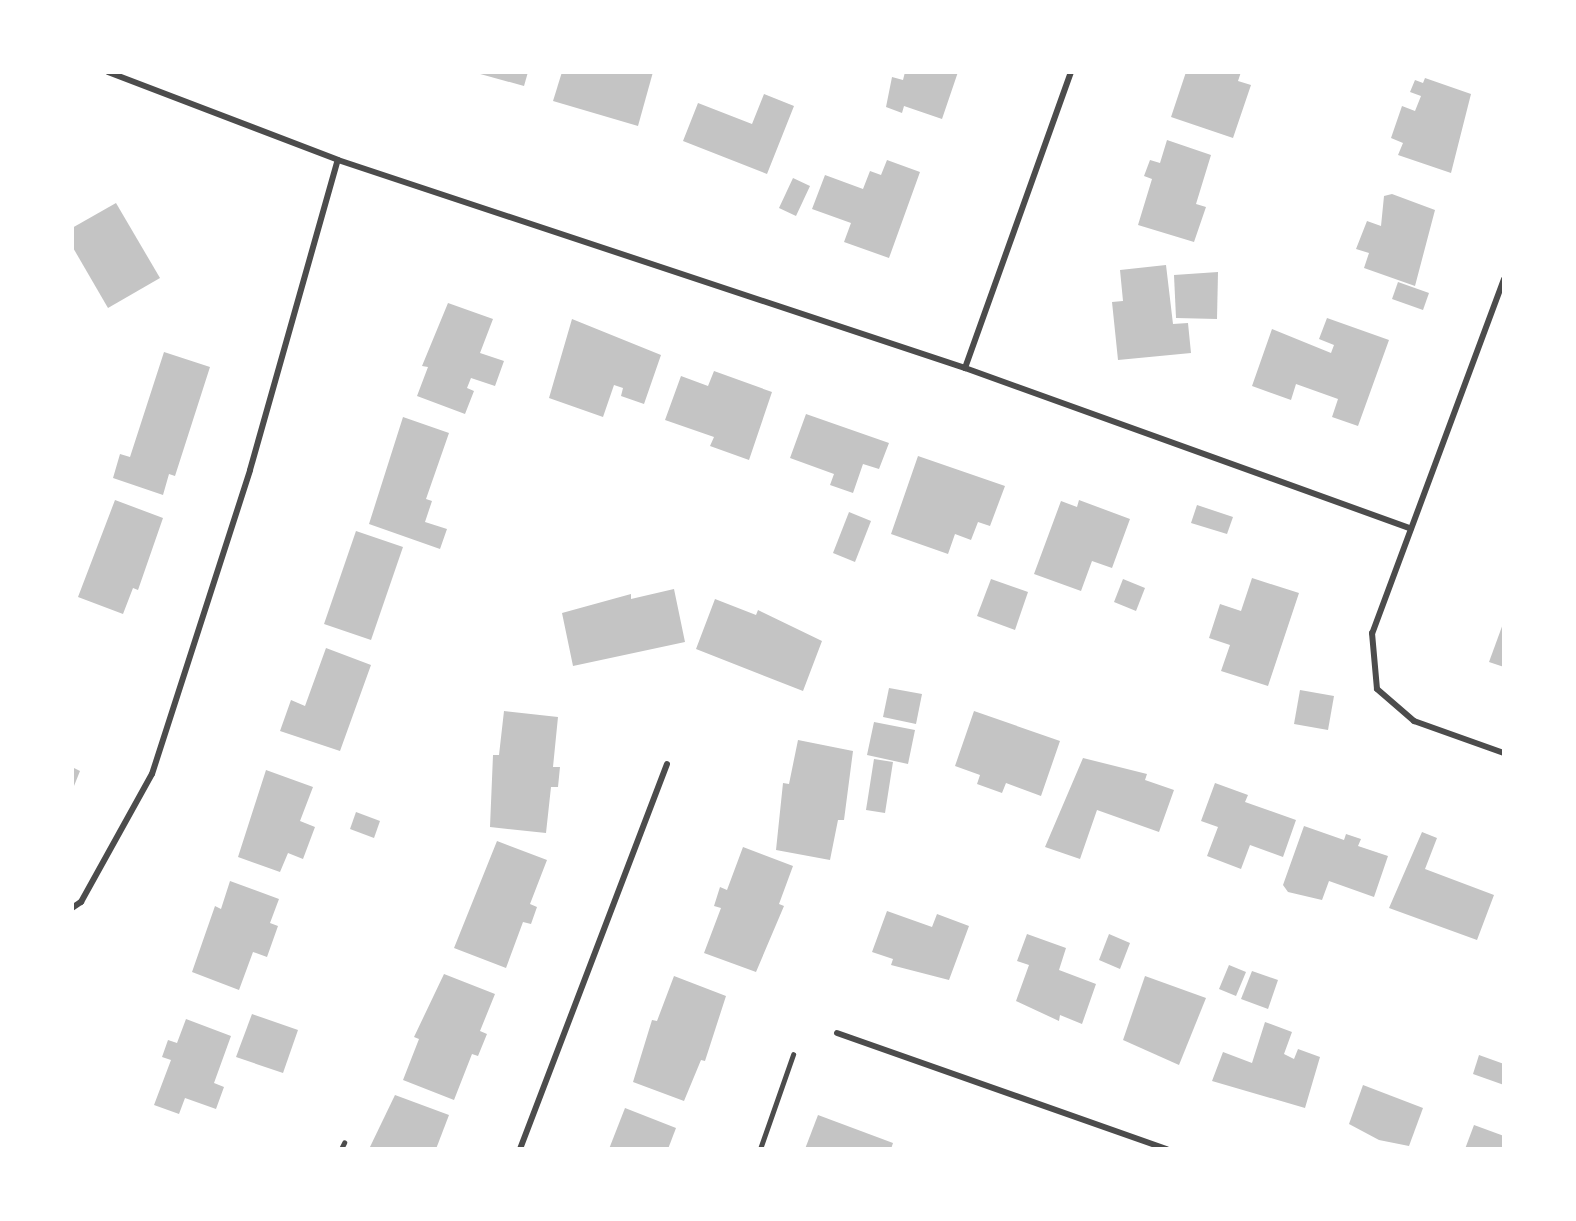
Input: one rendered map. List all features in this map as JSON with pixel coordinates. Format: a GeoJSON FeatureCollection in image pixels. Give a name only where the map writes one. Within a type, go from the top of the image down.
{"type":"FeatureCollection","features":[{"type":"Feature","properties":{"kind":"street"},"geometry":{"type":"LineString","coordinates":[[108,72],[338,160],[965,368],[1411,529]]}},
{"type":"Feature","properties":{"kind":"street"},"geometry":{"type":"LineString","coordinates":[[965,368],[1071,72]]}},
{"type":"Feature","properties":{"kind":"street"},"geometry":{"type":"LineString","coordinates":[[72,908],[81,902],[152,774],[250,470],[338,160]]}},
{"type":"Feature","properties":{"kind":"street"},"geometry":{"type":"LineString","coordinates":[[1504,279],[1372,633],[1377,689],[1414,721],[1504,753]]}},
{"type":"Feature","properties":{"kind":"street"},"geometry":{"type":"LineString","coordinates":[[520,1149],[667,764]]}},
{"type":"Feature","properties":{"kind":"street"},"geometry":{"type":"LineString","coordinates":[[837,1033],[1007,1090],[1167,1149]]}},
{"type":"Feature","properties":{"kind":"lane"},"geometry":{"type":"LineString","coordinates":[[760,1149],[793,1055]]}},
{"type":"Feature","properties":{"kind":"lane"},"geometry":{"type":"LineString","coordinates":[[341,1149],[345,1143]]}},
{"type":"Feature","properties":{"kind":"building"},"geometry":{"type":"Polygon","coordinates":[[[473,72],[528,72],[524,86],[473,72]]]}},
{"type":"Feature","properties":{"kind":"building"},"geometry":{"type":"Polygon","coordinates":[[[562,72],[653,72],[638,126],[553,101],[562,72]]]}},
{"type":"Feature","properties":{"kind":"building"},"geometry":{"type":"Polygon","coordinates":[[[905,72],[958,72],[942,119],[904,106],[902,113],[886,107],[892,77],[903,80],[905,72]]]}},
{"type":"Feature","properties":{"kind":"building"},"geometry":{"type":"Polygon","coordinates":[[[1186,72],[1241,72],[1238,81],[1251,85],[1233,138],[1171,117],[1186,72]]]}},
{"type":"Feature","properties":{"kind":"building"},"geometry":{"type":"Polygon","coordinates":[[[1425,78],[1471,94],[1451,173],[1398,155],[1403,143],[1391,138],[1402,106],[1415,111],[1421,96],[1410,92],[1415,80],[1423,83],[1425,78]]]}},
{"type":"Feature","properties":{"kind":"building"},"geometry":{"type":"Polygon","coordinates":[[[764,94],[794,106],[767,174],[683,141],[698,103],[752,124],[764,94]]]}},
{"type":"Feature","properties":{"kind":"building"},"geometry":{"type":"Polygon","coordinates":[[[1167,140],[1211,155],[1196,204],[1206,207],[1194,242],[1138,225],[1152,179],[1144,176],[1150,160],[1160,163],[1167,140]]]}},
{"type":"Feature","properties":{"kind":"building"},"geometry":{"type":"Polygon","coordinates":[[[887,160],[920,172],[889,258],[844,242],[851,223],[812,209],[825,175],[863,189],[870,171],[881,175],[887,160]]]}},
{"type":"Feature","properties":{"kind":"building"},"geometry":{"type":"Polygon","coordinates":[[[793,178],[810,186],[796,216],[779,208],[793,178]]]}},
{"type":"Feature","properties":{"kind":"building"},"geometry":{"type":"Polygon","coordinates":[[[1392,194],[1435,210],[1415,286],[1364,268],[1369,253],[1356,249],[1367,221],[1381,226],[1384,196],[1392,194]]]}},
{"type":"Feature","properties":{"kind":"building"},"geometry":{"type":"Polygon","coordinates":[[[116,203],[160,278],[108,308],[72,246],[72,228],[116,203]]]}},
{"type":"Feature","properties":{"kind":"building"},"geometry":{"type":"Polygon","coordinates":[[[1166,265],[1173,324],[1188,323],[1191,353],[1118,360],[1112,302],[1123,301],[1120,270],[1166,265]]]}},
{"type":"Feature","properties":{"kind":"building"},"geometry":{"type":"Polygon","coordinates":[[[1218,272],[1217,319],[1176,318],[1174,275],[1218,272]]]}},
{"type":"Feature","properties":{"kind":"building"},"geometry":{"type":"Polygon","coordinates":[[[1398,282],[1429,293],[1423,310],[1392,299],[1398,282]]]}},
{"type":"Feature","properties":{"kind":"building"},"geometry":{"type":"Polygon","coordinates":[[[448,303],[493,319],[480,353],[504,361],[495,386],[471,378],[467,388],[474,391],[465,414],[417,396],[428,367],[422,366],[448,303]]]}},
{"type":"Feature","properties":{"kind":"building"},"geometry":{"type":"Polygon","coordinates":[[[1327,318],[1389,340],[1358,426],[1332,417],[1338,399],[1296,384],[1291,400],[1252,386],[1272,329],[1331,353],[1334,345],[1319,339],[1327,318]]]}},
{"type":"Feature","properties":{"kind":"building"},"geometry":{"type":"Polygon","coordinates":[[[572,319],[661,355],[644,404],[621,396],[623,388],[614,385],[603,417],[549,398],[572,319]]]}},
{"type":"Feature","properties":{"kind":"building"},"geometry":{"type":"Polygon","coordinates":[[[164,352],[210,367],[175,476],[169,474],[163,495],[113,478],[120,454],[130,457],[164,352]]]}},
{"type":"Feature","properties":{"kind":"building"},"geometry":{"type":"Polygon","coordinates":[[[714,371],[772,392],[749,460],[710,446],[714,437],[665,420],[681,376],[708,386],[714,371]]]}},
{"type":"Feature","properties":{"kind":"building"},"geometry":{"type":"Polygon","coordinates":[[[806,414],[889,443],[879,469],[863,464],[853,493],[830,485],[834,474],[790,458],[806,414]]]}},
{"type":"Feature","properties":{"kind":"building"},"geometry":{"type":"Polygon","coordinates":[[[403,417],[449,433],[426,499],[432,501],[425,522],[447,529],[440,549],[369,524],[403,417]]]}},
{"type":"Feature","properties":{"kind":"building"},"geometry":{"type":"Polygon","coordinates":[[[918,456],[1005,486],[990,526],[978,522],[971,540],[955,534],[948,554],[891,534],[918,456]]]}},
{"type":"Feature","properties":{"kind":"building"},"geometry":{"type":"Polygon","coordinates":[[[115,500],[163,518],[138,590],[133,588],[123,614],[78,597],[115,500]]]}},
{"type":"Feature","properties":{"kind":"building"},"geometry":{"type":"Polygon","coordinates":[[[1079,500],[1130,519],[1112,568],[1092,561],[1081,591],[1034,574],[1061,501],[1077,507],[1079,500]]]}},
{"type":"Feature","properties":{"kind":"building"},"geometry":{"type":"Polygon","coordinates":[[[1197,505],[1233,517],[1227,534],[1191,523],[1197,505]]]}},
{"type":"Feature","properties":{"kind":"building"},"geometry":{"type":"Polygon","coordinates":[[[849,512],[871,521],[855,562],[833,553],[849,512]]]}},
{"type":"Feature","properties":{"kind":"building"},"geometry":{"type":"Polygon","coordinates":[[[356,531],[403,547],[371,640],[324,624],[356,531]]]}},
{"type":"Feature","properties":{"kind":"building"},"geometry":{"type":"Polygon","coordinates":[[[1252,578],[1299,593],[1268,686],[1221,671],[1230,645],[1209,638],[1220,604],[1241,611],[1252,578]]]}},
{"type":"Feature","properties":{"kind":"building"},"geometry":{"type":"Polygon","coordinates":[[[991,579],[1028,592],[1015,630],[977,616],[991,579]]]}},
{"type":"Feature","properties":{"kind":"building"},"geometry":{"type":"Polygon","coordinates":[[[1123,579],[1145,588],[1136,611],[1114,602],[1123,579]]]}},
{"type":"Feature","properties":{"kind":"building"},"geometry":{"type":"Polygon","coordinates":[[[674,589],[685,642],[573,666],[562,613],[631,594],[631,599],[674,589]]]}},
{"type":"Feature","properties":{"kind":"building"},"geometry":{"type":"Polygon","coordinates":[[[715,599],[756,615],[758,610],[822,641],[803,691],[696,649],[715,599]]]}},
{"type":"Feature","properties":{"kind":"building"},"geometry":{"type":"Polygon","coordinates":[[[1504,621],[1504,667],[1489,662],[1504,621]]]}},
{"type":"Feature","properties":{"kind":"building"},"geometry":{"type":"Polygon","coordinates":[[[326,648],[371,665],[340,751],[280,731],[291,700],[305,706],[326,648]]]}},
{"type":"Feature","properties":{"kind":"building"},"geometry":{"type":"Polygon","coordinates":[[[889,688],[922,694],[916,724],[883,717],[889,688]]]}},
{"type":"Feature","properties":{"kind":"building"},"geometry":{"type":"Polygon","coordinates":[[[1300,690],[1334,696],[1328,730],[1294,724],[1300,690]]]}},
{"type":"Feature","properties":{"kind":"building"},"geometry":{"type":"Polygon","coordinates":[[[504,711],[558,717],[553,767],[560,767],[558,787],[551,787],[546,833],[490,827],[493,755],[499,755],[504,711]]]}},
{"type":"Feature","properties":{"kind":"building"},"geometry":{"type":"Polygon","coordinates":[[[974,711],[1060,741],[1041,796],[1006,783],[1002,793],[977,784],[980,775],[955,766],[974,711]]]}},
{"type":"Feature","properties":{"kind":"building"},"geometry":{"type":"Polygon","coordinates":[[[874,722],[915,730],[908,764],[867,755],[874,722]]]}},
{"type":"Feature","properties":{"kind":"building"},"geometry":{"type":"Polygon","coordinates":[[[798,740],[853,751],[844,820],[838,820],[830,860],[776,850],[783,783],[789,784],[798,740]]]}},
{"type":"Feature","properties":{"kind":"building"},"geometry":{"type":"Polygon","coordinates":[[[1083,758],[1147,774],[1145,780],[1174,790],[1159,832],[1097,810],[1080,859],[1045,847],[1083,758]]]}},
{"type":"Feature","properties":{"kind":"building"},"geometry":{"type":"Polygon","coordinates":[[[874,759],[893,762],[885,813],[866,810],[874,759]]]}},
{"type":"Feature","properties":{"kind":"building"},"geometry":{"type":"Polygon","coordinates":[[[72,767],[80,771],[72,791],[72,767]]]}},
{"type":"Feature","properties":{"kind":"building"},"geometry":{"type":"Polygon","coordinates":[[[266,770],[313,787],[300,821],[315,827],[303,859],[288,853],[280,872],[238,857],[266,770]]]}},
{"type":"Feature","properties":{"kind":"building"},"geometry":{"type":"Polygon","coordinates":[[[1215,783],[1248,795],[1245,802],[1296,820],[1283,857],[1250,845],[1241,869],[1207,856],[1218,827],[1201,821],[1215,783]]]}},
{"type":"Feature","properties":{"kind":"building"},"geometry":{"type":"Polygon","coordinates":[[[356,812],[380,821],[374,838],[350,829],[356,812]]]}},
{"type":"Feature","properties":{"kind":"building"},"geometry":{"type":"Polygon","coordinates":[[[1304,826],[1344,840],[1346,834],[1361,839],[1358,846],[1388,856],[1374,897],[1329,881],[1322,900],[1288,892],[1283,885],[1304,826]]]}},
{"type":"Feature","properties":{"kind":"building"},"geometry":{"type":"Polygon","coordinates":[[[1422,832],[1437,838],[1425,869],[1494,895],[1477,940],[1389,908],[1422,832]]]}},
{"type":"Feature","properties":{"kind":"building"},"geometry":{"type":"Polygon","coordinates":[[[497,841],[547,860],[530,904],[537,907],[531,924],[523,922],[506,968],[454,948],[497,841]]]}},
{"type":"Feature","properties":{"kind":"building"},"geometry":{"type":"Polygon","coordinates":[[[743,847],[793,866],[779,904],[784,906],[756,972],[704,953],[721,908],[714,906],[720,887],[727,890],[743,847]]]}},
{"type":"Feature","properties":{"kind":"building"},"geometry":{"type":"Polygon","coordinates":[[[230,881],[279,899],[270,923],[278,926],[267,957],[253,952],[239,990],[192,972],[215,906],[221,909],[230,881]]]}},
{"type":"Feature","properties":{"kind":"building"},"geometry":{"type":"Polygon","coordinates":[[[887,911],[932,927],[937,914],[969,926],[949,980],[891,965],[893,959],[872,952],[887,911]]]}},
{"type":"Feature","properties":{"kind":"building"},"geometry":{"type":"Polygon","coordinates":[[[1027,934],[1066,948],[1059,970],[1096,984],[1082,1024],[1060,1015],[1059,1021],[1016,1001],[1029,965],[1017,961],[1027,934]]]}},
{"type":"Feature","properties":{"kind":"building"},"geometry":{"type":"Polygon","coordinates":[[[1109,934],[1130,943],[1120,969],[1099,960],[1109,934]]]}},
{"type":"Feature","properties":{"kind":"building"},"geometry":{"type":"Polygon","coordinates":[[[1229,965],[1246,972],[1236,996],[1219,989],[1229,965]]]}},
{"type":"Feature","properties":{"kind":"building"},"geometry":{"type":"Polygon","coordinates":[[[1252,971],[1278,980],[1268,1009],[1241,999],[1252,971]]]}},
{"type":"Feature","properties":{"kind":"building"},"geometry":{"type":"Polygon","coordinates":[[[444,974],[495,994],[480,1031],[487,1034],[478,1056],[472,1054],[454,1100],[403,1080],[419,1039],[414,1037],[444,974]]]}},
{"type":"Feature","properties":{"kind":"building"},"geometry":{"type":"Polygon","coordinates":[[[674,976],[726,996],[705,1061],[701,1060],[684,1101],[633,1082],[652,1020],[657,1021],[674,976]]]}},
{"type":"Feature","properties":{"kind":"building"},"geometry":{"type":"Polygon","coordinates":[[[1145,976],[1206,998],[1179,1065],[1123,1040],[1145,976]]]}},
{"type":"Feature","properties":{"kind":"building"},"geometry":{"type":"Polygon","coordinates":[[[252,1014],[298,1030],[283,1073],[236,1057],[252,1014]]]}},
{"type":"Feature","properties":{"kind":"building"},"geometry":{"type":"Polygon","coordinates":[[[186,1019],[231,1036],[214,1083],[224,1087],[216,1109],[185,1098],[179,1114],[154,1105],[171,1060],[162,1057],[168,1040],[177,1043],[186,1019]]]}},
{"type":"Feature","properties":{"kind":"building"},"geometry":{"type":"Polygon","coordinates":[[[1265,1022],[1292,1032],[1284,1054],[1294,1059],[1298,1049],[1320,1057],[1305,1108],[1212,1081],[1223,1052],[1252,1063],[1265,1022]]]}},
{"type":"Feature","properties":{"kind":"building"},"geometry":{"type":"Polygon","coordinates":[[[1479,1055],[1504,1064],[1504,1085],[1473,1074],[1479,1055]]]}},
{"type":"Feature","properties":{"kind":"building"},"geometry":{"type":"Polygon","coordinates":[[[1363,1085],[1423,1108],[1409,1146],[1379,1140],[1349,1124],[1363,1085]]]}},
{"type":"Feature","properties":{"kind":"building"},"geometry":{"type":"Polygon","coordinates":[[[395,1095],[449,1115],[436,1149],[369,1149],[395,1095]]]}},
{"type":"Feature","properties":{"kind":"building"},"geometry":{"type":"Polygon","coordinates":[[[625,1108],[676,1128],[668,1149],[609,1149],[625,1108]]]}},
{"type":"Feature","properties":{"kind":"building"},"geometry":{"type":"Polygon","coordinates":[[[818,1115],[893,1143],[891,1149],[805,1149],[818,1115]]]}},
{"type":"Feature","properties":{"kind":"building"},"geometry":{"type":"Polygon","coordinates":[[[1474,1125],[1504,1136],[1504,1149],[1465,1149],[1474,1125]]]}}]}
